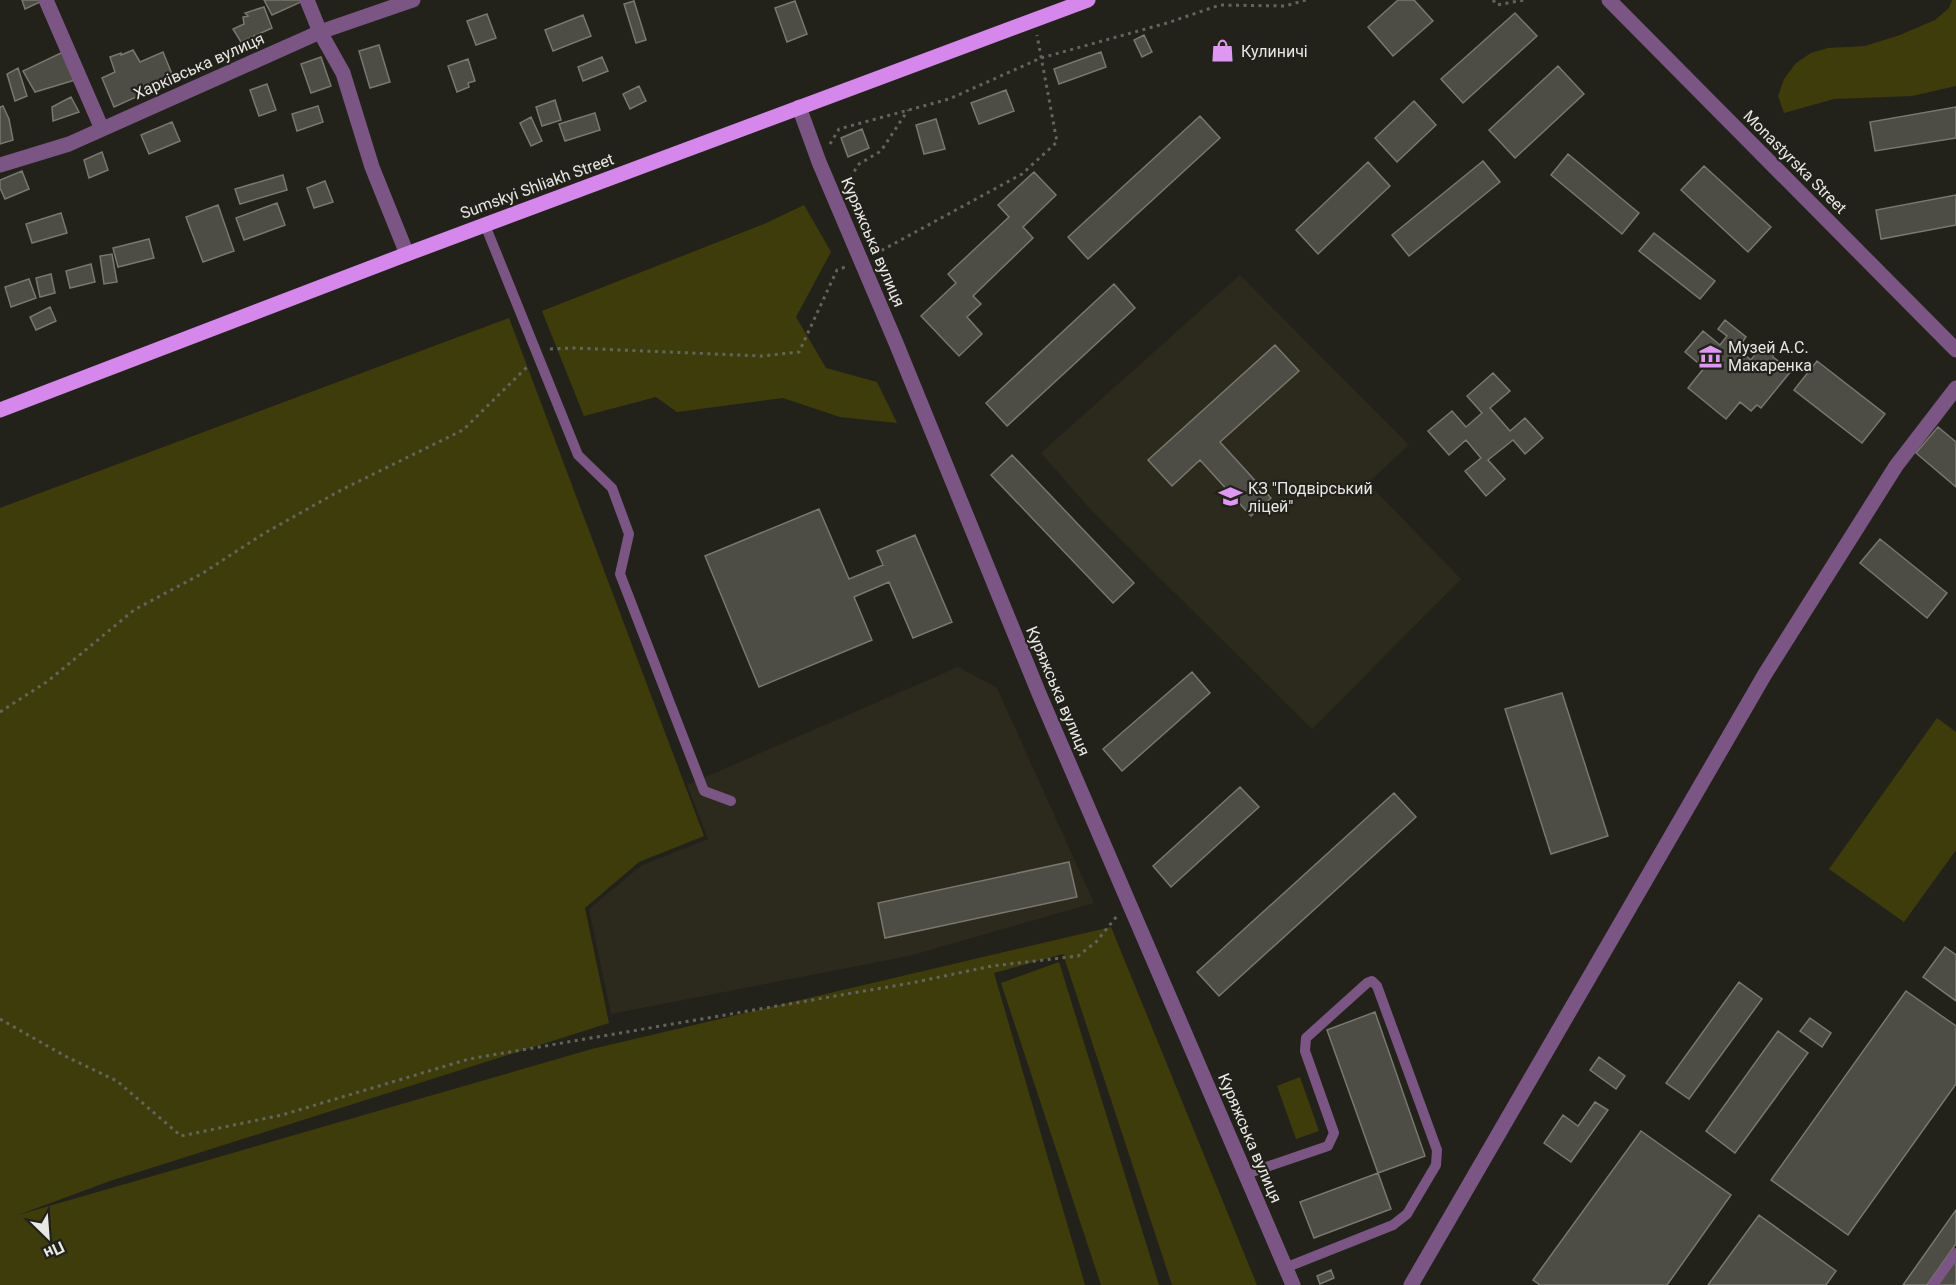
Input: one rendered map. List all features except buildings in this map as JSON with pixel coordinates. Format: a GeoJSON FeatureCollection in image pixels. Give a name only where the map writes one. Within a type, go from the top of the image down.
{"type":"FeatureCollection","features":[{"type":"Feature","properties":{"kind":"main road","name":"Sumskyi Shliakh Street"},"geometry":{"type":"LineString","coordinates":[[0,410],[407,254],[1088,0]]}},
{"type":"Feature","properties":{"kind":"street"},"geometry":{"type":"LineString","coordinates":[[46,0],[102,129]]}},
{"type":"Feature","properties":{"kind":"street"},"geometry":{"type":"LineString","coordinates":[[307,0],[320,32],[344,73],[372,167],[407,254]]}},
{"type":"Feature","properties":{"kind":"street","name":"Харківська вулиця"},"geometry":{"type":"LineString","coordinates":[[0,165],[69,144],[320,32],[413,0]]}},
{"type":"Feature","properties":{"kind":"street","name":"Monastyrska Street"},"geometry":{"type":"LineString","coordinates":[[1609,0],[1956,350]]}},
{"type":"Feature","properties":{"kind":"street","name":"Куряжська вулиця"},"geometry":{"type":"LineString","coordinates":[[799,108],[819,162],[896,343],[1040,696],[1293,1285]]}},
{"type":"Feature","properties":{"kind":"street"},"geometry":{"type":"LineString","coordinates":[[1411,1285],[1765,674],[1896,466],[1956,388]]}},
{"type":"Feature","properties":{"kind":"lane"},"geometry":{"type":"LineString","coordinates":[[485,225],[578,455],[612,488],[629,534],[620,574],[704,791],[731,801]]}},
{"type":"Feature","properties":{"kind":"lane"},"geometry":{"type":"LineString","coordinates":[[1246,1174],[1328,1146],[1334,1133],[1305,1050],[1306,1038],[1372,981],[1377,986],[1437,1150],[1436,1165],[1407,1214],[1394,1226],[1286,1268]]}},
{"type":"Feature","properties":{"kind":"lane"},"geometry":{"type":"LineString","coordinates":[[1933,1285],[1956,1253]]}},
{"type":"Feature","properties":{"kind":"path"},"geometry":{"type":"LineString","coordinates":[[819,162],[839,129],[909,108],[949,99],[1041,58],[1167,23],[1220,5],[1285,6],[1306,0]]}},
{"type":"Feature","properties":{"kind":"path"},"geometry":{"type":"LineString","coordinates":[[1493,0],[1497,5],[1524,0]]}},
{"type":"Feature","properties":{"kind":"path"},"geometry":{"type":"LineString","coordinates":[[0,712],[48,681],[134,610],[203,573],[263,534],[343,489],[463,430],[545,349],[573,348],[762,356],[799,352],[837,270],[861,262],[1022,174],[1057,142],[1034,21]]}},
{"type":"Feature","properties":{"kind":"path"},"geometry":{"type":"LineString","coordinates":[[840,211],[844,187],[859,164],[881,151],[909,108]]}},
{"type":"Feature","properties":{"kind":"path"},"geometry":{"type":"LineString","coordinates":[[0,1019],[65,1056],[117,1081],[181,1136],[282,1115],[469,1059],[911,983],[992,966],[1078,956],[1096,942],[1129,902]]}},
{"type":"Feature","properties":{"kind":"shaded area"},"geometry":{"type":"Polygon","coordinates":[[[1952,0],[1956,0],[1956,86],[1912,96],[1834,99],[1784,113],[1778,96],[1784,79],[1796,63],[1811,53],[1828,48],[1865,46],[1900,35],[1935,20],[1949,8],[1952,0]]]}},
{"type":"Feature","properties":{"kind":"shaded area"},"geometry":{"type":"Polygon","coordinates":[[[804,205],[831,252],[796,317],[826,368],[877,382],[897,423],[840,417],[783,398],[677,412],[656,397],[584,416],[542,311],[764,224],[804,205]]]}},
{"type":"Feature","properties":{"kind":"shaded area","name":"КЗ \"Подвірський ліцей\""},"geometry":{"type":"Polygon","coordinates":[[[1240,275],[1409,445],[1368,483],[1461,579],[1312,729],[1092,511],[1041,453],[1240,275]]]}},
{"type":"Feature","properties":{"kind":"shaded area"},"geometry":{"type":"Polygon","coordinates":[[[509,318],[704,836],[639,862],[585,908],[609,1023],[110,1181],[18,1215],[592,1049],[1111,927],[1257,1285],[1172,1285],[1063,954],[994,973],[1085,1285],[0,1285],[0,508],[509,318]]]}},
{"type":"Feature","properties":{"kind":"shaded area"},"geometry":{"type":"Polygon","coordinates":[[[958,667],[997,688],[1094,903],[909,956],[611,1014],[589,909],[642,865],[708,839],[687,785],[958,667]]]}},
{"type":"Feature","properties":{"kind":"shaded area"},"geometry":{"type":"Polygon","coordinates":[[[1937,718],[1956,732],[1956,850],[1904,922],[1829,869],[1937,718]]]}},
{"type":"Feature","properties":{"kind":"shaded area"},"geometry":{"type":"Polygon","coordinates":[[[1059,962],[1159,1285],[1101,1285],[1001,983],[1059,962]]]}},
{"type":"Feature","properties":{"kind":"shaded area"},"geometry":{"type":"Polygon","coordinates":[[[1300,1077],[1319,1131],[1296,1139],[1277,1086],[1300,1077]]]}},
{"type":"Feature","properties":{"kind":"place","name":"Кулиничі"},"geometry":{"type":"Point","coordinates":[1223,51]}},
{"type":"Feature","properties":{"kind":"place","name":"Музей А.С. Макаренка"},"geometry":{"type":"Point","coordinates":[1710,356]}},
{"type":"Feature","properties":{"kind":"place","name":"КЗ \"Подвірський ліцей\""},"geometry":{"type":"Point","coordinates":[1230,497]}}]}
